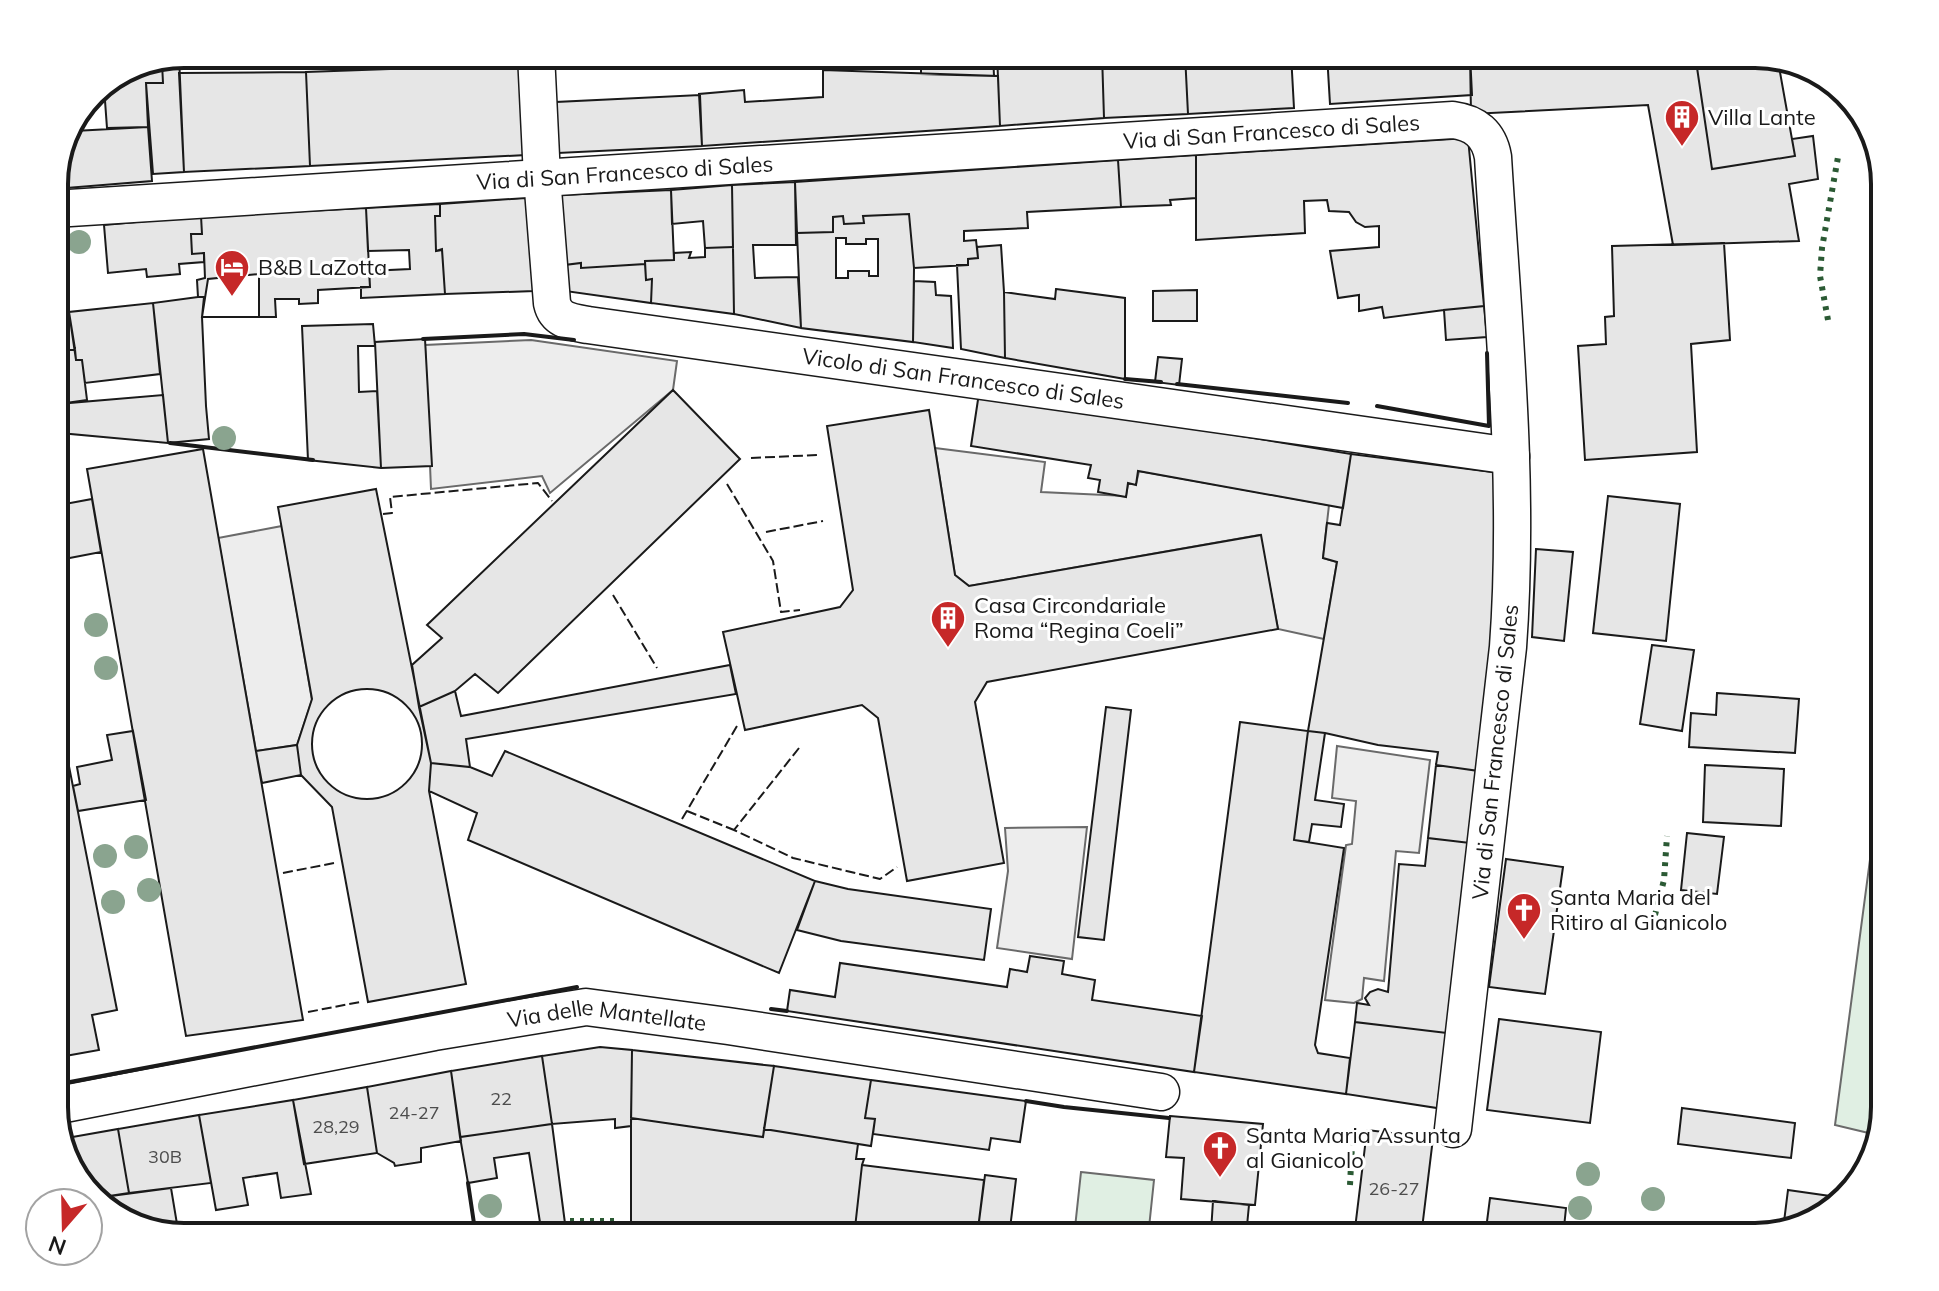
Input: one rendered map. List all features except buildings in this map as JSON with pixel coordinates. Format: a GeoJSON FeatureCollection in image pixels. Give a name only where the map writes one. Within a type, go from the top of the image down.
{"type":"FeatureCollection","features":[{"type":"Feature","properties":{"kind":"street","name":"Vicolo di San Francesco di Sales"},"geometry":{"type":"LineString","coordinates":[[537,68],[552,303],[559,317],[568,321],[1511,456]]}},
{"type":"Feature","properties":{"kind":"street","name":"Via di San Francesco di Sales"},"geometry":{"type":"LineString","coordinates":[[68,208],[1453,120],[1469,123],[1480,130],[1489,141],[1493,157],[1511,456],[1513,556],[1508,647],[1453,1129]]}},
{"type":"Feature","properties":{"kind":"street","name":"Via delle Mantellate"},"geometry":{"type":"LineString","coordinates":[[68,1103],[419,1035],[586,1007],[1161,1092]]}},
{"type":"Feature","properties":{"kind":"green space"},"geometry":{"type":"Polygon","coordinates":[[[1871,852],[1870,1123],[1868,1133],[1835,1125],[1871,852]]]}},
{"type":"Feature","properties":{"kind":"green space"},"geometry":{"type":"Polygon","coordinates":[[[1081,1172],[1154,1180],[1149,1223],[1076,1223],[1081,1172]]]}},
{"type":"Feature","properties":{"kind":"shaded area"},"geometry":{"type":"Polygon","coordinates":[[[531,340],[677,361],[673,390],[550,493],[542,476],[431,489],[425,345],[531,340]]]}},
{"type":"Feature","properties":{"kind":"shaded area"},"geometry":{"type":"Polygon","coordinates":[[[935,448],[1045,462],[1041,492],[1126,496],[1128,484],[1136,484],[1139,471],[1329,505],[1323,558],[1337,562],[1324,639],[1278,629],[1260,535],[969,586],[955,575],[935,448]]]}},
{"type":"Feature","properties":{"kind":"shaded area"},"geometry":{"type":"Polygon","coordinates":[[[282,526],[312,700],[297,745],[256,751],[218,538],[282,526]]]}},
{"type":"Feature","properties":{"kind":"shaded area"},"geometry":{"type":"Polygon","coordinates":[[[1337,746],[1430,760],[1419,853],[1396,851],[1384,981],[1364,978],[1362,999],[1354,1003],[1325,1000],[1346,845],[1352,844],[1356,801],[1332,798],[1337,746]]]}},
{"type":"Feature","properties":{"kind":"shaded area"},"geometry":{"type":"Polygon","coordinates":[[[1087,827],[1072,959],[997,948],[1008,871],[1005,828],[1087,827]]]}},
{"type":"Feature","properties":{"kind":"hedge"},"geometry":{"type":"LineString","coordinates":[[1828,320],[1820,276],[1838,157]]}},
{"type":"Feature","properties":{"kind":"hedge"},"geometry":{"type":"LineString","coordinates":[[1655,915],[1664,880],[1667,836]]}},
{"type":"Feature","properties":{"kind":"hedge"},"geometry":{"type":"LineString","coordinates":[[1350,1185],[1352,1145]]}},
{"type":"Feature","properties":{"kind":"hedge"},"geometry":{"type":"LineString","coordinates":[[570,1221],[620,1221]]}},
{"type":"Feature","properties":{"kind":"fence"},"geometry":{"type":"LineString","coordinates":[[751,458],[818,455]]}},
{"type":"Feature","properties":{"kind":"fence"},"geometry":{"type":"LineString","coordinates":[[383,514],[392,513],[390,497],[538,483],[552,501]]}},
{"type":"Feature","properties":{"kind":"fence"},"geometry":{"type":"LineString","coordinates":[[727,484],[773,561],[781,612],[800,610]]}},
{"type":"Feature","properties":{"kind":"fence"},"geometry":{"type":"LineString","coordinates":[[766,532],[823,521]]}},
{"type":"Feature","properties":{"kind":"fence"},"geometry":{"type":"LineString","coordinates":[[613,595],[657,668]]}},
{"type":"Feature","properties":{"kind":"fence"},"geometry":{"type":"LineString","coordinates":[[682,819],[737,726]]}},
{"type":"Feature","properties":{"kind":"fence"},"geometry":{"type":"LineString","coordinates":[[799,748],[734,830],[793,858],[880,879],[897,867]]}},
{"type":"Feature","properties":{"kind":"fence"},"geometry":{"type":"LineString","coordinates":[[687,811],[734,830]]}},
{"type":"Feature","properties":{"kind":"fence"},"geometry":{"type":"LineString","coordinates":[[283,873],[334,863]]}},
{"type":"Feature","properties":{"kind":"fence"},"geometry":{"type":"LineString","coordinates":[[308,1012],[360,1002]]}},
{"type":"Feature","properties":{"kind":"wall"},"geometry":{"type":"LineString","coordinates":[[423,339],[524,334],[574,340]]}},
{"type":"Feature","properties":{"kind":"wall"},"geometry":{"type":"LineString","coordinates":[[1377,406],[1489,426],[1487,353]]}},
{"type":"Feature","properties":{"kind":"wall"},"geometry":{"type":"LineString","coordinates":[[1125,379],[1161,382]]}},
{"type":"Feature","properties":{"kind":"wall"},"geometry":{"type":"LineString","coordinates":[[1177,384],[1348,403]]}},
{"type":"Feature","properties":{"kind":"wall"},"geometry":{"type":"LineString","coordinates":[[170,443],[313,460]]}},
{"type":"Feature","properties":{"kind":"wall"},"geometry":{"type":"LineString","coordinates":[[68,1082],[577,987]]}},
{"type":"Feature","properties":{"kind":"wall"},"geometry":{"type":"LineString","coordinates":[[771,1009],[787,1011]]}},
{"type":"Feature","properties":{"kind":"wall"},"geometry":{"type":"LineString","coordinates":[[1026,1101],[1169,1118]]}},
{"type":"Feature","properties":{"kind":"wall"},"geometry":{"type":"LineString","coordinates":[[468,1183],[474,1223]]}},
{"type":"Feature","properties":{"kind":"place","name":"Villa Lante"},"geometry":{"type":"Point","coordinates":[1682,148]}},
{"type":"Feature","properties":{"kind":"place","name":"B&B LaZotta"},"geometry":{"type":"Point","coordinates":[232,298]}},
{"type":"Feature","properties":{"kind":"place","name":"Casa Circondariale Roma “Regina Coeli”"},"geometry":{"type":"Point","coordinates":[948,649]}},
{"type":"Feature","properties":{"kind":"place","name":"Santa Maria del Ritiro al Gianicolo"},"geometry":{"type":"Point","coordinates":[1524,941]}},
{"type":"Feature","properties":{"kind":"place","name":"Santa Maria Assunta al Gianicolo"},"geometry":{"type":"Point","coordinates":[1220,1179]}}]}
